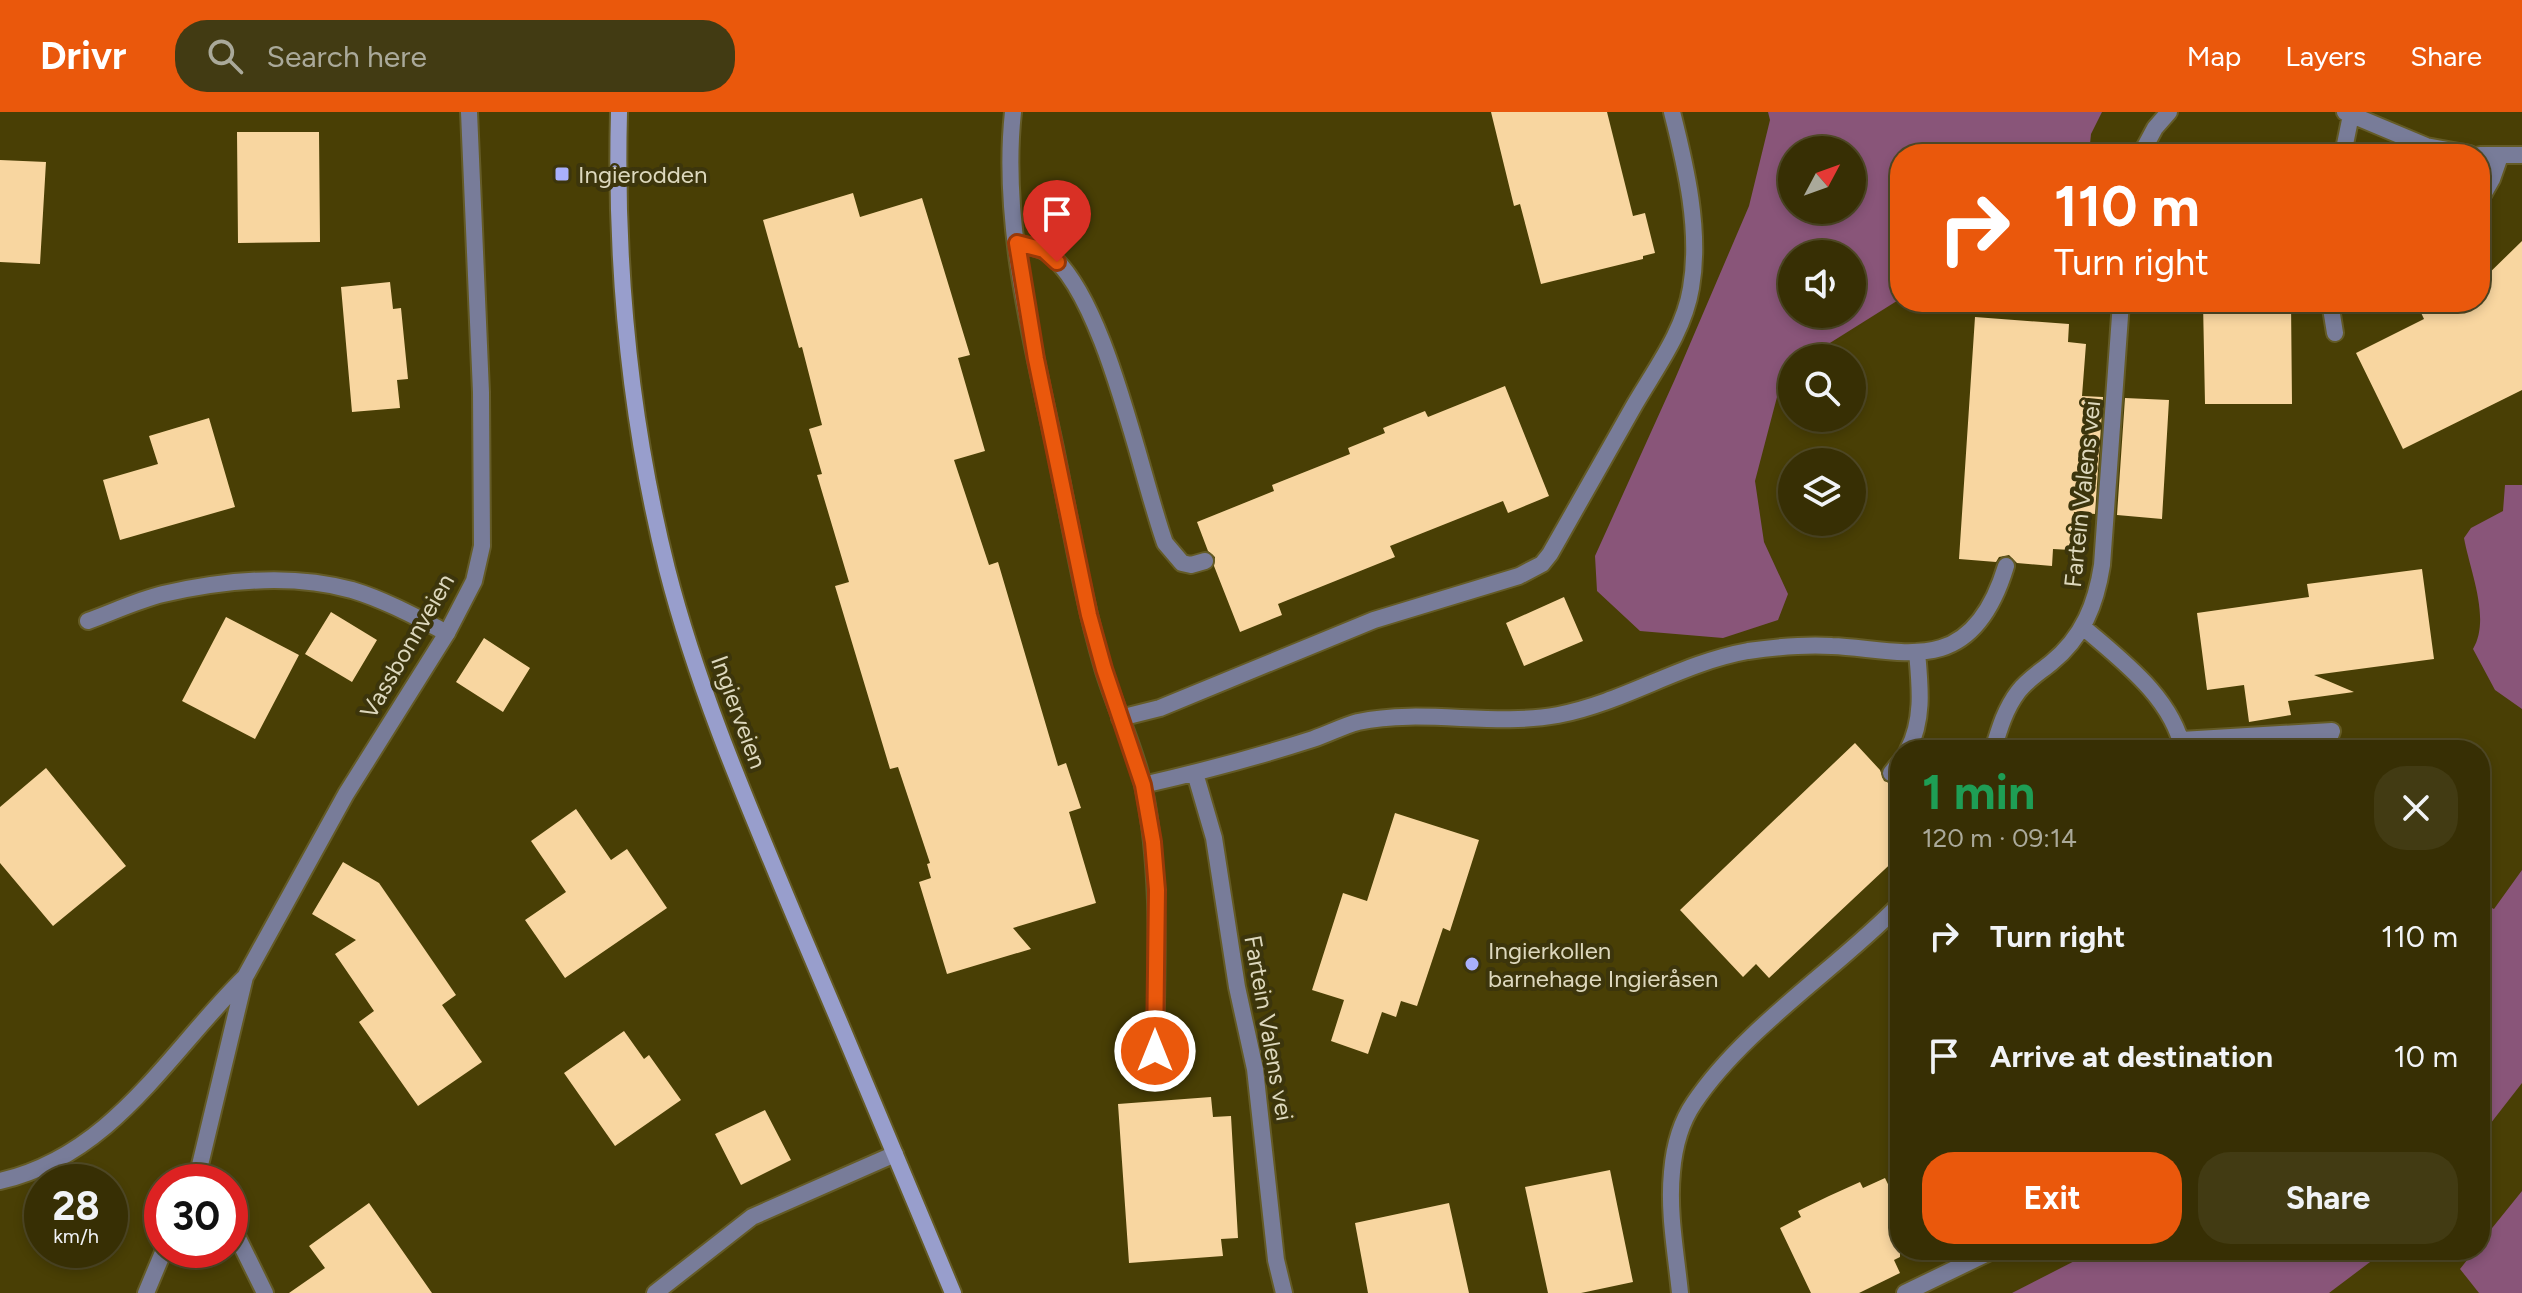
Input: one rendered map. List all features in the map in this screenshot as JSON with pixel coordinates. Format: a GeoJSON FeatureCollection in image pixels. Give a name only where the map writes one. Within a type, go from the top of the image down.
{"type":"FeatureCollection","features":[{"type":"Feature","properties":{"kind":"main road","name":"Ingierveien"},"geometry":{"type":"LineString","coordinates":[[619,112],[621,261],[630,365],[647,476],[667,569],[696,669],[739,784],[953,1293]]}},
{"type":"Feature","properties":{"kind":"street","name":"Vassbonnveien"},"geometry":{"type":"LineString","coordinates":[[200,1164],[245,977],[346,794],[447,633],[474,581],[482,546],[481,392],[469,112]]}},
{"type":"Feature","properties":{"kind":"street"},"geometry":{"type":"LineString","coordinates":[[1013,112],[1017,243],[1036,359],[1089,615],[1143,785],[1153,842],[1157,890],[1155,1079]]}},
{"type":"Feature","properties":{"kind":"street"},"geometry":{"type":"LineString","coordinates":[[1120,718],[1160,708],[1374,620],[1519,576],[1542,564],[1663,357],[1688,301],[1694,241],[1686,179],[1672,112]]}},
{"type":"Feature","properties":{"kind":"street"},"geometry":{"type":"LineString","coordinates":[[2146,144],[2169,112]]}},
{"type":"Feature","properties":{"kind":"street"},"geometry":{"type":"LineString","coordinates":[[2344,144],[2348,114],[2421,144]]}},
{"type":"Feature","properties":{"kind":"street"},"geometry":{"type":"LineString","coordinates":[[2490,156],[2522,155]]}},
{"type":"Feature","properties":{"kind":"street"},"geometry":{"type":"LineString","coordinates":[[2490,182],[2500,156]]}},
{"type":"Feature","properties":{"kind":"street"},"geometry":{"type":"LineString","coordinates":[[1017,243],[1044,250],[1074,283],[1107,354],[1165,543],[1182,563],[1191,565],[1205,561]]}},
{"type":"Feature","properties":{"kind":"street","name":"Fartein Valens vei"},"geometry":{"type":"LineString","coordinates":[[1996,740],[2004,716],[2019,691],[2070,646],[2096,599],[2102,565],[2120,312]]}},
{"type":"Feature","properties":{"kind":"street"},"geometry":{"type":"LineString","coordinates":[[2332,312],[2335,333]]}},
{"type":"Feature","properties":{"kind":"street"},"geometry":{"type":"LineString","coordinates":[[1143,785],[1195,773],[1358,723],[1396,718],[1556,715],[1601,705],[1680,671],[1738,653],[1766,648],[1819,646],[1917,652],[1941,648],[1958,640],[1981,619],[1997,594],[2006,566]]}},
{"type":"Feature","properties":{"kind":"street"},"geometry":{"type":"LineString","coordinates":[[88,621],[162,595],[240,581],[266,580],[351,590],[383,601],[447,633]]}},
{"type":"Feature","properties":{"kind":"street"},"geometry":{"type":"LineString","coordinates":[[2083,627],[2124,663],[2157,698],[2179,740]]}},
{"type":"Feature","properties":{"kind":"street"},"geometry":{"type":"LineString","coordinates":[[1912,740],[1918,723],[1920,703],[1917,652]]}},
{"type":"Feature","properties":{"kind":"street"},"geometry":{"type":"LineString","coordinates":[[2236,740],[2332,731],[2329,740]]}},
{"type":"Feature","properties":{"kind":"street","name":"Fartein Valens vei"},"geometry":{"type":"LineString","coordinates":[[1195,773],[1214,838],[1237,987],[1255,1069],[1276,1260],[1284,1293]]}},
{"type":"Feature","properties":{"kind":"street"},"geometry":{"type":"LineString","coordinates":[[1680,1293],[1672,1229],[1672,1170],[1683,1124],[1693,1104],[1748,1041],[1890,913]]}},
{"type":"Feature","properties":{"kind":"street","name":"Vassbonnveien"},"geometry":{"type":"LineString","coordinates":[[0,1181],[59,1158],[105,1129],[124,1113],[245,977]]}},
{"type":"Feature","properties":{"kind":"street"},"geometry":{"type":"LineString","coordinates":[[655,1293],[752,1217],[895,1154]]}},
{"type":"Feature","properties":{"kind":"street"},"geometry":{"type":"LineString","coordinates":[[248,1259],[265,1293]]}},
{"type":"Feature","properties":{"kind":"street"},"geometry":{"type":"LineString","coordinates":[[1905,1293],[1973,1260]]}},
{"type":"Feature","properties":{"kind":"street"},"geometry":{"type":"LineString","coordinates":[[146,1293],[156,1268]]}},
{"type":"Feature","properties":{"kind":"shaded area"},"geometry":{"type":"Polygon","coordinates":[[[1768,112],[2102,112],[2091,134],[2090,144],[1890,144],[1890,305],[1866,320],[1866,240],[1778,240],[1778,328],[1854,328],[1828,344],[1778,344],[1778,396],[1755,481],[1764,542],[1788,594],[1778,620],[1723,638],[1640,631],[1597,591],[1595,556],[1749,206],[1770,120],[1768,112]]]}},
{"type":"Feature","properties":{"kind":"shaded area"},"geometry":{"type":"Polygon","coordinates":[[[2505,485],[2522,485],[2522,709],[2495,690],[2473,649],[2478,637],[2480,609],[2464,538],[2471,528],[2503,511],[2505,485]]]}},
{"type":"Feature","properties":{"kind":"shaded area"},"geometry":{"type":"Polygon","coordinates":[[[2522,870],[2522,1083],[2490,1124],[2490,907],[2494,909],[2522,870]]]}},
{"type":"Feature","properties":{"kind":"shaded area"},"geometry":{"type":"Polygon","coordinates":[[[2522,1191],[2522,1293],[2479,1293],[2460,1269],[2467,1260],[2490,1260],[2490,1231],[2522,1191]]]}},
{"type":"Feature","properties":{"kind":"shaded area"},"geometry":{"type":"Polygon","coordinates":[[[2076,1260],[2373,1260],[2329,1293],[2012,1293],[2076,1260]]]}},
{"type":"Feature","properties":{"kind":"building"},"geometry":{"type":"Polygon","coordinates":[[[1491,112],[1607,112],[1633,216],[1645,213],[1655,253],[1643,256],[1643,259],[1541,284],[1520,204],[1514,206],[1491,112]]]}},
{"type":"Feature","properties":{"kind":"building"},"geometry":{"type":"Polygon","coordinates":[[[237,132],[319,132],[320,242],[238,243],[237,132]]]}},
{"type":"Feature","properties":{"kind":"building"},"geometry":{"type":"Polygon","coordinates":[[[0,160],[46,162],[40,264],[0,262],[0,160]]]}},
{"type":"Feature","properties":{"kind":"building"},"geometry":{"type":"Polygon","coordinates":[[[853,193],[860,217],[922,198],[970,355],[958,358],[985,451],[954,460],[989,565],[998,562],[1058,766],[1066,763],[1081,808],[1069,812],[1096,903],[1013,928],[1031,949],[947,974],[919,882],[931,878],[927,864],[930,863],[898,767],[890,769],[835,586],[849,582],[817,475],[822,474],[809,429],[822,425],[763,220],[853,193]]]}},
{"type":"Feature","properties":{"kind":"building"},"geometry":{"type":"Polygon","coordinates":[[[2522,241],[2522,390],[2403,449],[2356,353],[2424,319],[2421,312],[2490,312],[2490,272],[2522,241]]]}},
{"type":"Feature","properties":{"kind":"building"},"geometry":{"type":"Polygon","coordinates":[[[390,282],[393,309],[401,308],[408,379],[397,380],[400,408],[352,412],[341,287],[390,282]]]}},
{"type":"Feature","properties":{"kind":"building"},"geometry":{"type":"Polygon","coordinates":[[[2203,312],[2291,312],[2292,404],[2205,404],[2203,312]]]}},
{"type":"Feature","properties":{"kind":"building"},"geometry":{"type":"Polygon","coordinates":[[[1975,317],[2069,324],[2068,342],[2086,344],[2082,396],[2103,397],[2095,514],[2074,512],[2071,550],[2053,549],[2052,566],[2017,563],[2009,555],[1999,557],[1996,562],[1959,559],[1975,317]]]}},
{"type":"Feature","properties":{"kind":"building"},"geometry":{"type":"Polygon","coordinates":[[[1505,386],[1549,496],[1508,513],[1503,501],[1390,546],[1395,557],[1278,604],[1282,615],[1240,632],[1214,566],[1215,557],[1208,551],[1197,522],[1274,491],[1272,485],[1350,454],[1348,448],[1385,433],[1383,428],[1425,411],[1428,417],[1505,386]]]}},
{"type":"Feature","properties":{"kind":"building"},"geometry":{"type":"Polygon","coordinates":[[[2125,398],[2169,400],[2162,519],[2117,515],[2125,398]]]}},
{"type":"Feature","properties":{"kind":"building"},"geometry":{"type":"Polygon","coordinates":[[[209,418],[235,507],[120,540],[103,480],[158,464],[149,436],[209,418]]]}},
{"type":"Feature","properties":{"kind":"building"},"geometry":{"type":"Polygon","coordinates":[[[2422,569],[2434,659],[2314,675],[2354,692],[2288,701],[2291,715],[2249,722],[2244,685],[2207,690],[2197,613],[2309,597],[2307,584],[2422,569]]]}},
{"type":"Feature","properties":{"kind":"building"},"geometry":{"type":"Polygon","coordinates":[[[1564,597],[1583,641],[1524,666],[1506,623],[1564,597]]]}},
{"type":"Feature","properties":{"kind":"building"},"geometry":{"type":"Polygon","coordinates":[[[331,612],[377,640],[352,682],[305,654],[331,612]]]}},
{"type":"Feature","properties":{"kind":"building"},"geometry":{"type":"Polygon","coordinates":[[[226,617],[299,655],[255,739],[182,701],[226,617]]]}},
{"type":"Feature","properties":{"kind":"building"},"geometry":{"type":"Polygon","coordinates":[[[484,638],[530,668],[503,712],[456,682],[484,638]]]}},
{"type":"Feature","properties":{"kind":"building"},"geometry":{"type":"Polygon","coordinates":[[[1855,743],[1880,770],[1884,781],[1890,783],[1890,864],[1769,978],[1756,964],[1743,977],[1680,910],[1855,743]]]}},
{"type":"Feature","properties":{"kind":"building"},"geometry":{"type":"Polygon","coordinates":[[[46,768],[126,866],[53,926],[0,863],[0,807],[46,768]]]}},
{"type":"Feature","properties":{"kind":"building"},"geometry":{"type":"Polygon","coordinates":[[[576,809],[611,860],[627,849],[667,908],[565,978],[525,920],[566,892],[531,841],[576,809]]]}},
{"type":"Feature","properties":{"kind":"building"},"geometry":{"type":"Polygon","coordinates":[[[1395,813],[1479,840],[1450,931],[1443,928],[1417,1006],[1401,1001],[1396,1017],[1382,1012],[1368,1054],[1331,1041],[1344,1000],[1312,990],[1343,893],[1367,901],[1395,813]]]}},
{"type":"Feature","properties":{"kind":"building"},"geometry":{"type":"Polygon","coordinates":[[[343,862],[379,883],[456,995],[442,1005],[482,1062],[418,1106],[359,1022],[374,1011],[335,954],[356,940],[312,914],[343,862]]]}},
{"type":"Feature","properties":{"kind":"building"},"geometry":{"type":"Polygon","coordinates":[[[624,1031],[644,1059],[649,1055],[681,1100],[615,1146],[564,1073],[624,1031]]]}},
{"type":"Feature","properties":{"kind":"building"},"geometry":{"type":"Polygon","coordinates":[[[1211,1097],[1213,1117],[1231,1116],[1238,1238],[1221,1239],[1223,1256],[1129,1263],[1118,1104],[1211,1097]]]}},
{"type":"Feature","properties":{"kind":"building"},"geometry":{"type":"Polygon","coordinates":[[[765,1110],[791,1160],[741,1185],[715,1134],[765,1110]]]}},
{"type":"Feature","properties":{"kind":"building"},"geometry":{"type":"Polygon","coordinates":[[[1610,1170],[1633,1282],[1581,1293],[1548,1293],[1525,1187],[1610,1170]]]}},
{"type":"Feature","properties":{"kind":"building"},"geometry":{"type":"Polygon","coordinates":[[[1885,1178],[1890,1188],[1890,1260],[1894,1260],[1900,1273],[1859,1293],[1811,1293],[1780,1228],[1801,1217],[1798,1211],[1829,1196],[1860,1182],[1863,1188],[1885,1178]]]}},
{"type":"Feature","properties":{"kind":"building"},"geometry":{"type":"Polygon","coordinates":[[[369,1203],[432,1293],[289,1293],[325,1268],[309,1246],[369,1203]]]}},
{"type":"Feature","properties":{"kind":"building"},"geometry":{"type":"Polygon","coordinates":[[[1449,1203],[1469,1293],[1368,1293],[1355,1223],[1449,1203]]]}},
{"type":"Feature","properties":{"kind":"place","name":"Ingierodden"},"geometry":{"type":"Point","coordinates":[562,174]}},
{"type":"Feature","properties":{"kind":"place","name":"Ingierkollen barnehage Ingieråsen"},"geometry":{"type":"Point","coordinates":[1472,964]}},
{"type":"Feature","properties":{"kind":"route"},"geometry":{"type":"LineString","coordinates":[[1057,262],[1044,250],[1017,243],[1036,359],[1089,615],[1143,785],[1153,842],[1157,890],[1155,1051]]}}]}
